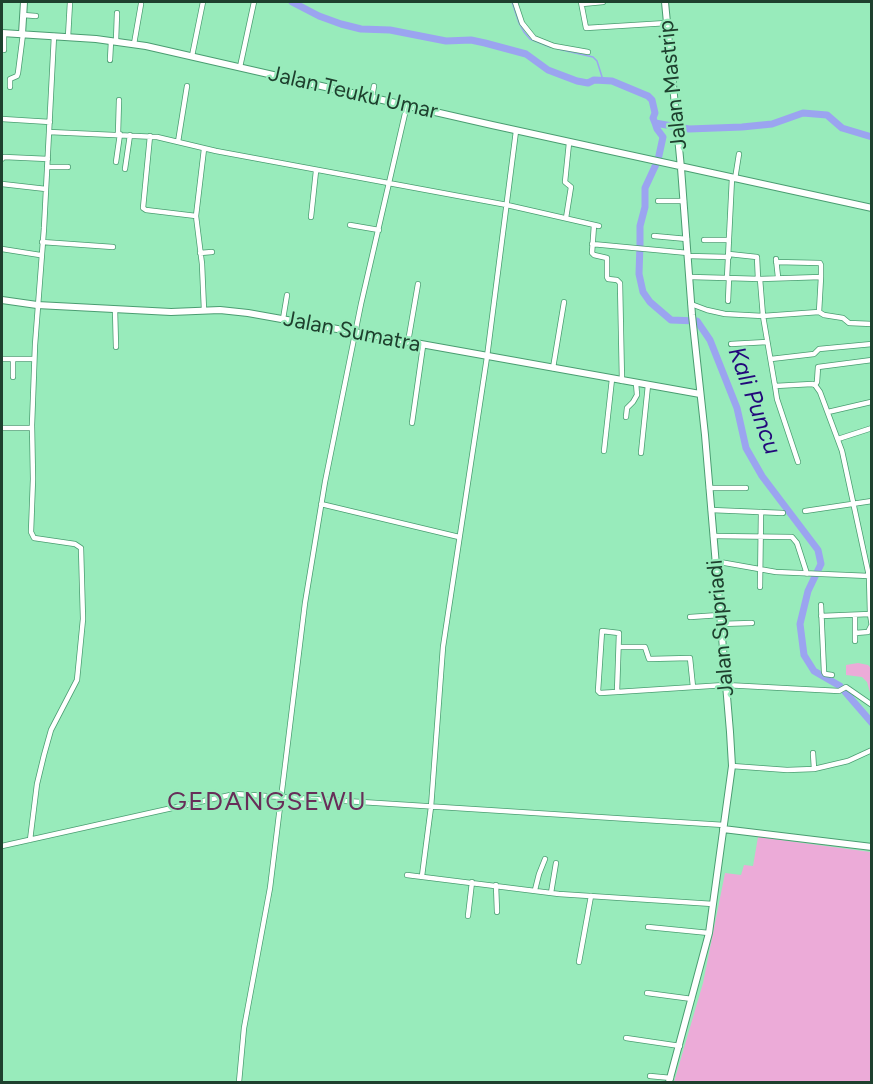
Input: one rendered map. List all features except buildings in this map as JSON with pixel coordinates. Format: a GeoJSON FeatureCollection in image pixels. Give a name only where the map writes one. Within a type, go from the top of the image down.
{"type":"FeatureCollection","features":[{"type":"Feature","properties":{"kind":"main road"},"geometry":{"type":"LineString","coordinates":[[22,34],[24,2]]}},
{"type":"Feature","properties":{"kind":"main road","name":"Jalan Mastrip"},"geometry":{"type":"LineString","coordinates":[[665,2],[681,168]]}},
{"type":"Feature","properties":{"kind":"main road","name":"Jalan Teuku Umar"},"geometry":{"type":"LineString","coordinates":[[3,33],[134,44],[681,168],[872,208]]}},
{"type":"Feature","properties":{"kind":"main road","name":"Jalan Supriadi"},"geometry":{"type":"LineString","coordinates":[[670,1080],[709,933],[732,766],[681,168]]}},
{"type":"Feature","properties":{"kind":"main road","name":"Jalan Sumatra"},"geometry":{"type":"LineString","coordinates":[[2,300],[37,305],[171,312],[204,310],[248,313],[700,394]]}},
{"type":"Feature","properties":{"kind":"main road"},"geometry":{"type":"LineString","coordinates":[[723,827],[872,847]]}},
{"type":"Feature","properties":{"kind":"street"},"geometry":{"type":"LineString","coordinates":[[68,37],[70,2]]}},
{"type":"Feature","properties":{"kind":"street"},"geometry":{"type":"LineString","coordinates":[[192,56],[203,2]]}},
{"type":"Feature","properties":{"kind":"street"},"geometry":{"type":"LineString","coordinates":[[240,67],[254,2]]}},
{"type":"Feature","properties":{"kind":"street"},"geometry":{"type":"LineString","coordinates":[[515,2],[522,23],[534,38],[554,46],[588,52]]}},
{"type":"Feature","properties":{"kind":"street"},"geometry":{"type":"LineString","coordinates":[[603,2],[581,3],[586,28],[667,23]]}},
{"type":"Feature","properties":{"kind":"street"},"geometry":{"type":"LineString","coordinates":[[134,44],[141,4]]}},
{"type":"Feature","properties":{"kind":"street"},"geometry":{"type":"LineString","coordinates":[[110,60],[117,13]]}},
{"type":"Feature","properties":{"kind":"street"},"geometry":{"type":"LineString","coordinates":[[23,15],[36,16]]}},
{"type":"Feature","properties":{"kind":"street"},"geometry":{"type":"LineString","coordinates":[[2,50],[4,50],[3,33]]}},
{"type":"Feature","properties":{"kind":"street"},"geometry":{"type":"LineString","coordinates":[[10,87],[10,79],[18,73],[22,34]]}},
{"type":"Feature","properties":{"kind":"street"},"geometry":{"type":"LineString","coordinates":[[30,840],[37,784],[51,730],[77,680],[83,619],[81,548],[75,544],[34,538],[31,534],[34,360],[54,36]]}},
{"type":"Feature","properties":{"kind":"street"},"geometry":{"type":"LineString","coordinates":[[178,142],[187,86]]}},
{"type":"Feature","properties":{"kind":"street"},"geometry":{"type":"LineString","coordinates":[[372,97],[374,86]]}},
{"type":"Feature","properties":{"kind":"street"},"geometry":{"type":"LineString","coordinates":[[116,162],[119,100]]}},
{"type":"Feature","properties":{"kind":"street"},"geometry":{"type":"LineString","coordinates":[[239,1083],[244,1028],[270,888],[306,603],[321,504],[355,333],[407,105]]}},
{"type":"Feature","properties":{"kind":"street"},"geometry":{"type":"LineString","coordinates":[[2,119],[50,122]]}},
{"type":"Feature","properties":{"kind":"street"},"geometry":{"type":"LineString","coordinates":[[422,876],[431,807],[440,667],[487,357],[516,131]]}},
{"type":"Feature","properties":{"kind":"street"},"geometry":{"type":"LineString","coordinates":[[49,132],[150,136],[204,149],[597,225],[592,244],[593,254],[607,258],[608,279],[617,280],[620,284],[622,381]]}},
{"type":"Feature","properties":{"kind":"street"},"geometry":{"type":"LineString","coordinates":[[125,169],[130,135]]}},
{"type":"Feature","properties":{"kind":"street"},"geometry":{"type":"LineString","coordinates":[[150,136],[143,208],[196,216]]}},
{"type":"Feature","properties":{"kind":"street"},"geometry":{"type":"LineString","coordinates":[[566,219],[571,187],[565,183],[569,142]]}},
{"type":"Feature","properties":{"kind":"street"},"geometry":{"type":"LineString","coordinates":[[204,149],[196,216],[204,310]]}},
{"type":"Feature","properties":{"kind":"street"},"geometry":{"type":"LineString","coordinates":[[728,301],[729,240],[734,179],[739,154]]}},
{"type":"Feature","properties":{"kind":"street"},"geometry":{"type":"LineString","coordinates":[[2,159],[4,157],[48,159]]}},
{"type":"Feature","properties":{"kind":"street"},"geometry":{"type":"LineString","coordinates":[[47,167],[68,167]]}},
{"type":"Feature","properties":{"kind":"street"},"geometry":{"type":"LineString","coordinates":[[311,217],[316,171]]}},
{"type":"Feature","properties":{"kind":"street"},"geometry":{"type":"LineString","coordinates":[[2,184],[46,189]]}},
{"type":"Feature","properties":{"kind":"street"},"geometry":{"type":"LineString","coordinates":[[658,201],[684,201]]}},
{"type":"Feature","properties":{"kind":"street"},"geometry":{"type":"LineString","coordinates":[[350,225],[379,230]]}},
{"type":"Feature","properties":{"kind":"street"},"geometry":{"type":"LineString","coordinates":[[654,236],[687,239]]}},
{"type":"Feature","properties":{"kind":"street"},"geometry":{"type":"LineString","coordinates":[[704,240],[729,240]]}},
{"type":"Feature","properties":{"kind":"street"},"geometry":{"type":"LineString","coordinates":[[42,242],[112,247]]}},
{"type":"Feature","properties":{"kind":"street"},"geometry":{"type":"LineString","coordinates":[[592,244],[688,254],[757,257],[763,316],[776,395],[798,462]]}},
{"type":"Feature","properties":{"kind":"street"},"geometry":{"type":"LineString","coordinates":[[2,249],[40,255]]}},
{"type":"Feature","properties":{"kind":"street"},"geometry":{"type":"LineString","coordinates":[[200,253],[212,252]]}},
{"type":"Feature","properties":{"kind":"street"},"geometry":{"type":"LineString","coordinates":[[777,277],[776,261],[820,263],[822,265],[819,312]]}},
{"type":"Feature","properties":{"kind":"street"},"geometry":{"type":"LineString","coordinates":[[690,278],[821,278]]}},
{"type":"Feature","properties":{"kind":"street"},"geometry":{"type":"LineString","coordinates":[[408,342],[418,284]]}},
{"type":"Feature","properties":{"kind":"street"},"geometry":{"type":"LineString","coordinates":[[283,319],[287,295]]}},
{"type":"Feature","properties":{"kind":"street"},"geometry":{"type":"LineString","coordinates":[[553,368],[564,302]]}},
{"type":"Feature","properties":{"kind":"street"},"geometry":{"type":"LineString","coordinates":[[691,304],[714,312],[763,316],[819,312],[843,318],[849,323],[872,324]]}},
{"type":"Feature","properties":{"kind":"street"},"geometry":{"type":"LineString","coordinates":[[114,309],[116,347]]}},
{"type":"Feature","properties":{"kind":"street"},"geometry":{"type":"LineString","coordinates":[[731,344],[767,342]]}},
{"type":"Feature","properties":{"kind":"street"},"geometry":{"type":"LineString","coordinates":[[771,359],[813,354],[819,349],[872,344]]}},
{"type":"Feature","properties":{"kind":"street"},"geometry":{"type":"LineString","coordinates":[[412,423],[423,346]]}},
{"type":"Feature","properties":{"kind":"street"},"geometry":{"type":"LineString","coordinates":[[2,359],[34,360]]}},
{"type":"Feature","properties":{"kind":"street"},"geometry":{"type":"LineString","coordinates":[[13,359],[13,377]]}},
{"type":"Feature","properties":{"kind":"street"},"geometry":{"type":"LineString","coordinates":[[855,633],[868,633],[871,627],[870,576],[838,439],[815,385],[818,367],[872,360]]}},
{"type":"Feature","properties":{"kind":"street"},"geometry":{"type":"LineString","coordinates":[[604,451],[612,379]]}},
{"type":"Feature","properties":{"kind":"street"},"geometry":{"type":"LineString","coordinates":[[626,417],[627,407],[637,394],[636,383]]}},
{"type":"Feature","properties":{"kind":"street"},"geometry":{"type":"LineString","coordinates":[[775,386],[808,383],[815,385]]}},
{"type":"Feature","properties":{"kind":"street"},"geometry":{"type":"LineString","coordinates":[[641,453],[648,386]]}},
{"type":"Feature","properties":{"kind":"street"},"geometry":{"type":"LineString","coordinates":[[828,412],[871,402]]}},
{"type":"Feature","properties":{"kind":"street"},"geometry":{"type":"LineString","coordinates":[[2,428],[32,428]]}},
{"type":"Feature","properties":{"kind":"street"},"geometry":{"type":"LineString","coordinates":[[838,439],[872,428]]}},
{"type":"Feature","properties":{"kind":"street"},"geometry":{"type":"LineString","coordinates":[[709,488],[746,488]]}},
{"type":"Feature","properties":{"kind":"street"},"geometry":{"type":"LineString","coordinates":[[805,511],[872,501]]}},
{"type":"Feature","properties":{"kind":"street"},"geometry":{"type":"LineString","coordinates":[[321,504],[459,537]]}},
{"type":"Feature","properties":{"kind":"street"},"geometry":{"type":"LineString","coordinates":[[710,510],[783,513]]}},
{"type":"Feature","properties":{"kind":"street"},"geometry":{"type":"LineString","coordinates":[[760,587],[761,512]]}},
{"type":"Feature","properties":{"kind":"street"},"geometry":{"type":"LineString","coordinates":[[713,536],[792,537],[797,543],[807,574]]}},
{"type":"Feature","properties":{"kind":"street"},"geometry":{"type":"LineString","coordinates":[[714,561],[807,574],[870,576]]}},
{"type":"Feature","properties":{"kind":"street"},"geometry":{"type":"LineString","coordinates":[[820,605],[825,674],[832,675]]}},
{"type":"Feature","properties":{"kind":"street"},"geometry":{"type":"LineString","coordinates":[[821,616],[870,614]]}},
{"type":"Feature","properties":{"kind":"street"},"geometry":{"type":"LineString","coordinates":[[690,616],[720,615]]}},
{"type":"Feature","properties":{"kind":"street"},"geometry":{"type":"LineString","coordinates":[[855,615],[855,641]]}},
{"type":"Feature","properties":{"kind":"street"},"geometry":{"type":"LineString","coordinates":[[720,624],[752,623]]}},
{"type":"Feature","properties":{"kind":"street"},"geometry":{"type":"LineString","coordinates":[[617,692],[619,633],[601,631],[598,691],[600,693],[617,692],[725,685],[839,691],[846,687],[872,705]]}},
{"type":"Feature","properties":{"kind":"street"},"geometry":{"type":"LineString","coordinates":[[619,646],[645,647],[649,659],[690,658],[693,687]]}},
{"type":"Feature","properties":{"kind":"street"},"geometry":{"type":"LineString","coordinates":[[732,766],[787,770],[814,769],[848,761],[872,750]]}},
{"type":"Feature","properties":{"kind":"street"},"geometry":{"type":"LineString","coordinates":[[813,753],[814,769]]}},
{"type":"Feature","properties":{"kind":"street"},"geometry":{"type":"LineString","coordinates":[[2,846],[235,794],[723,827]]}},
{"type":"Feature","properties":{"kind":"street"},"geometry":{"type":"LineString","coordinates":[[535,890],[538,874],[545,859]]}},
{"type":"Feature","properties":{"kind":"street"},"geometry":{"type":"LineString","coordinates":[[551,893],[556,863]]}},
{"type":"Feature","properties":{"kind":"street"},"geometry":{"type":"LineString","coordinates":[[407,875],[551,893],[713,904]]}},
{"type":"Feature","properties":{"kind":"street"},"geometry":{"type":"LineString","coordinates":[[468,916],[472,882]]}},
{"type":"Feature","properties":{"kind":"street"},"geometry":{"type":"LineString","coordinates":[[496,885],[497,912]]}},
{"type":"Feature","properties":{"kind":"street"},"geometry":{"type":"LineString","coordinates":[[579,962],[591,896]]}},
{"type":"Feature","properties":{"kind":"street"},"geometry":{"type":"LineString","coordinates":[[648,927],[709,933]]}},
{"type":"Feature","properties":{"kind":"street"},"geometry":{"type":"LineString","coordinates":[[647,993],[692,999]]}},
{"type":"Feature","properties":{"kind":"street"},"geometry":{"type":"LineString","coordinates":[[626,1038],[680,1046]]}},
{"type":"Feature","properties":{"kind":"street"},"geometry":{"type":"LineString","coordinates":[[651,1076],[670,1080]]}},
{"type":"Feature","properties":{"kind":"shaded area"},"geometry":{"type":"Polygon","coordinates":[[[858,663],[871,668],[871,696],[867,682],[862,677],[846,675],[846,665],[858,663]]]}},
{"type":"Feature","properties":{"kind":"shaded area"},"geometry":{"type":"Polygon","coordinates":[[[758,837],[871,852],[871,1082],[674,1082],[703,983],[725,873],[741,875],[744,865],[753,866],[758,837]]]}},
{"type":"Feature","properties":{"kind":"waterway"},"geometry":{"type":"LineString","coordinates":[[292,2],[319,16],[361,29],[390,30],[446,41],[471,40],[526,54],[548,70],[577,81],[588,83],[594,80],[612,81],[648,96],[652,100],[655,123],[689,129],[742,127],[772,124],[803,113],[827,115],[842,128],[872,137]]}},
{"type":"Feature","properties":{"kind":"waterway"},"geometry":{"type":"LineString","coordinates":[[512,2],[524,32],[530,39],[550,47]]}},
{"type":"Feature","properties":{"kind":"waterway"},"geometry":{"type":"LineString","coordinates":[[558,49],[593,57],[597,61],[603,80]]}},
{"type":"Feature","properties":{"kind":"waterway","name":"Kali Puncu"},"geometry":{"type":"LineString","coordinates":[[655,123],[663,137],[658,160],[645,188],[645,207],[640,226],[639,274],[643,292],[650,302],[671,320],[697,321],[710,340],[737,408],[746,448],[762,476],[818,550],[821,564],[808,591],[800,624],[804,655],[814,671],[840,686],[872,723]]}},
{"type":"Feature","properties":{"kind":"district","name":"GEDANGSEWU"},"geometry":{"type":"Point","coordinates":[267,802]}}]}
